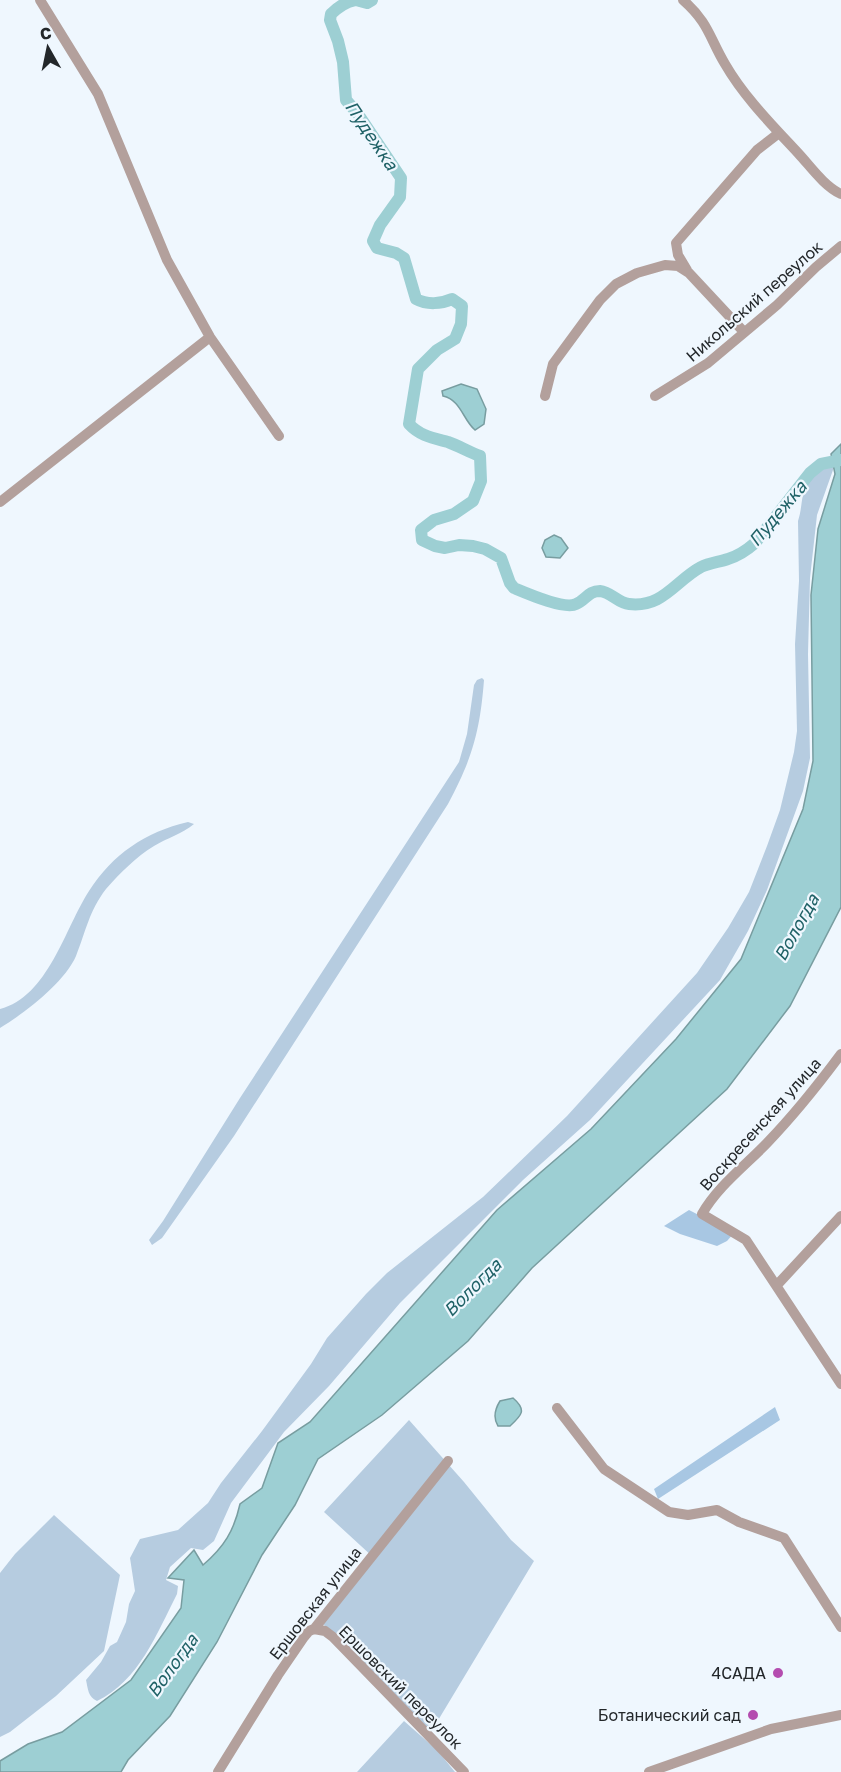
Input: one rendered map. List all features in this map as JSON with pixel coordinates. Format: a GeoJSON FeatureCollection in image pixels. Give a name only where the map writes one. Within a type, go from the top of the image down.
{"type":"FeatureCollection","features":[{"type":"Feature","properties":{"kind":"street"},"geometry":{"type":"LineString","coordinates":[[40,0],[98,94],[167,260],[210,337],[279,436]]}},
{"type":"Feature","properties":{"kind":"street"},"geometry":{"type":"LineString","coordinates":[[683,0],[699,14],[734,78],[779,133],[822,179],[841,194]]}},
{"type":"Feature","properties":{"kind":"street"},"geometry":{"type":"LineString","coordinates":[[744,332],[689,273],[678,255],[676,243],[757,150],[779,133]]}},
{"type":"Feature","properties":{"kind":"street","name":"Никольский переулок"},"geometry":{"type":"LineString","coordinates":[[655,396],[708,363],[777,305],[841,246]]}},
{"type":"Feature","properties":{"kind":"street"},"geometry":{"type":"LineString","coordinates":[[545,396],[553,364],[600,300],[616,284],[637,273],[666,265],[678,266],[689,273]]}},
{"type":"Feature","properties":{"kind":"street"},"geometry":{"type":"LineString","coordinates":[[0,502],[210,337]]}},
{"type":"Feature","properties":{"kind":"street","name":"Воскресенская улица"},"geometry":{"type":"LineString","coordinates":[[777,1285],[746,1240],[702,1214],[712,1198],[768,1142],[818,1087],[841,1054]]}},
{"type":"Feature","properties":{"kind":"street"},"geometry":{"type":"LineString","coordinates":[[839,1376],[777,1285],[841,1216]]}},
{"type":"Feature","properties":{"kind":"street"},"geometry":{"type":"LineString","coordinates":[[557,1408],[604,1469],[669,1512],[688,1515],[717,1510],[739,1522],[784,1538],[841,1627]]}},
{"type":"Feature","properties":{"kind":"street","name":"Ершовская улица"},"geometry":{"type":"LineString","coordinates":[[218,1772],[304,1637],[314,1629],[448,1461]]}},
{"type":"Feature","properties":{"kind":"street","name":"Ершовский переулок"},"geometry":{"type":"LineString","coordinates":[[314,1629],[325,1631],[333,1636],[464,1772]]}},
{"type":"Feature","properties":{"kind":"street"},"geometry":{"type":"LineString","coordinates":[[649,1772],[771,1729],[841,1715]]}},
{"type":"Feature","properties":{"kind":"shaded area"},"geometry":{"type":"Polygon","coordinates":[[[828,464],[833,467],[833,470],[817,515],[810,578],[808,654],[810,758],[803,791],[767,890],[748,931],[720,980],[590,1120],[523,1180],[400,1303],[329,1386],[284,1432],[231,1503],[214,1541],[203,1550],[191,1548],[170,1567],[166,1580],[178,1586],[177,1594],[154,1640],[124,1681],[97,1701],[89,1692],[86,1680],[101,1662],[110,1646],[117,1642],[126,1622],[129,1604],[135,1591],[130,1558],[140,1539],[178,1530],[208,1503],[311,1364],[327,1338],[366,1294],[387,1273],[483,1197],[567,1116],[697,973],[728,928],[749,892],[767,846],[780,810],[794,752],[797,731],[795,644],[799,581],[798,521],[806,487],[818,470],[828,464]]]}},
{"type":"Feature","properties":{"kind":"shaded area"},"geometry":{"type":"Polygon","coordinates":[[[482,678],[484,680],[482,698],[474,745],[448,804],[234,1136],[162,1238],[152,1245],[149,1240],[459,762],[467,734],[474,685],[482,678]]]}},
{"type":"Feature","properties":{"kind":"shaded area"},"geometry":{"type":"Polygon","coordinates":[[[188,822],[194,824],[147,850],[111,883],[96,905],[76,956],[63,977],[32,1006],[0,1028],[0,1009],[17,1002],[31,991],[43,976],[80,906],[98,878],[131,846],[172,826],[188,822]]]}},
{"type":"Feature","properties":{"kind":"shaded area"},"geometry":{"type":"Polygon","coordinates":[[[689,1210],[734,1233],[727,1241],[717,1246],[680,1234],[664,1226],[689,1210]]]}},
{"type":"Feature","properties":{"kind":"shaded area"},"geometry":{"type":"Polygon","coordinates":[[[775,1407],[780,1420],[658,1499],[654,1489],[775,1407]]]}},
{"type":"Feature","properties":{"kind":"shaded area"},"geometry":{"type":"Polygon","coordinates":[[[409,1420],[511,1540],[534,1561],[431,1732],[323,1624],[373,1557],[324,1512],[409,1420]]]}},
{"type":"Feature","properties":{"kind":"shaded area"},"geometry":{"type":"Polygon","coordinates":[[[54,1515],[120,1575],[104,1651],[56,1696],[10,1732],[0,1737],[0,1573],[15,1554],[54,1515]]]}},
{"type":"Feature","properties":{"kind":"shaded area"},"geometry":{"type":"Polygon","coordinates":[[[404,1721],[437,1750],[455,1772],[357,1772],[404,1721]]]}},
{"type":"Feature","properties":{"kind":"water"},"geometry":{"type":"Polygon","coordinates":[[[461,384],[477,389],[486,409],[484,424],[475,430],[458,406],[443,396],[442,391],[461,384]]]}},
{"type":"Feature","properties":{"kind":"water","name":"Вологда"},"geometry":{"type":"Polygon","coordinates":[[[841,444],[841,907],[790,1006],[727,1089],[532,1268],[468,1341],[382,1415],[318,1459],[295,1505],[262,1555],[217,1642],[170,1716],[128,1760],[121,1772],[0,1772],[0,1761],[28,1744],[62,1732],[131,1680],[181,1608],[184,1580],[168,1578],[194,1550],[203,1565],[217,1552],[235,1522],[240,1504],[262,1488],[278,1443],[310,1422],[497,1210],[591,1129],[676,1039],[741,959],[803,809],[813,761],[811,595],[818,529],[835,474],[831,454],[841,444]]]}},
{"type":"Feature","properties":{"kind":"water"},"geometry":{"type":"Polygon","coordinates":[[[554,535],[561,538],[568,548],[560,558],[546,557],[542,548],[545,540],[554,535]]]}},
{"type":"Feature","properties":{"kind":"water"},"geometry":{"type":"Polygon","coordinates":[[[513,1398],[520,1406],[520,1415],[510,1426],[498,1426],[495,1417],[498,1404],[500,1401],[513,1398]]]}},
{"type":"Feature","properties":{"kind":"waterway","name":"Пудежка"},"geometry":{"type":"LineString","coordinates":[[355,0],[336,9],[331,14],[330,20],[343,62],[346,100],[401,178],[400,197],[380,225],[373,241],[377,248],[396,253],[404,258],[416,299],[434,303],[452,299],[462,306],[461,324],[455,339],[437,350],[418,369],[409,424],[422,434],[480,456],[481,481],[473,501],[454,514],[434,520],[421,530],[422,540],[445,548],[459,545],[485,549],[501,558],[514,588],[555,603],[576,604],[593,592],[600,591],[625,603],[641,604],[660,598],[701,567],[732,558],[749,548],[810,473],[821,464],[841,460]]}},
{"type":"Feature","properties":{"kind":"waterway","name":"Пудежка"},"geometry":{"type":"LineString","coordinates":[[356,0],[367,3],[372,0]]}},
{"type":"Feature","properties":{"kind":"place","name":"4САДА"},"geometry":{"type":"Point","coordinates":[778,1673]}},
{"type":"Feature","properties":{"kind":"place","name":"Ботанический сад"},"geometry":{"type":"Point","coordinates":[753,1715]}}]}
